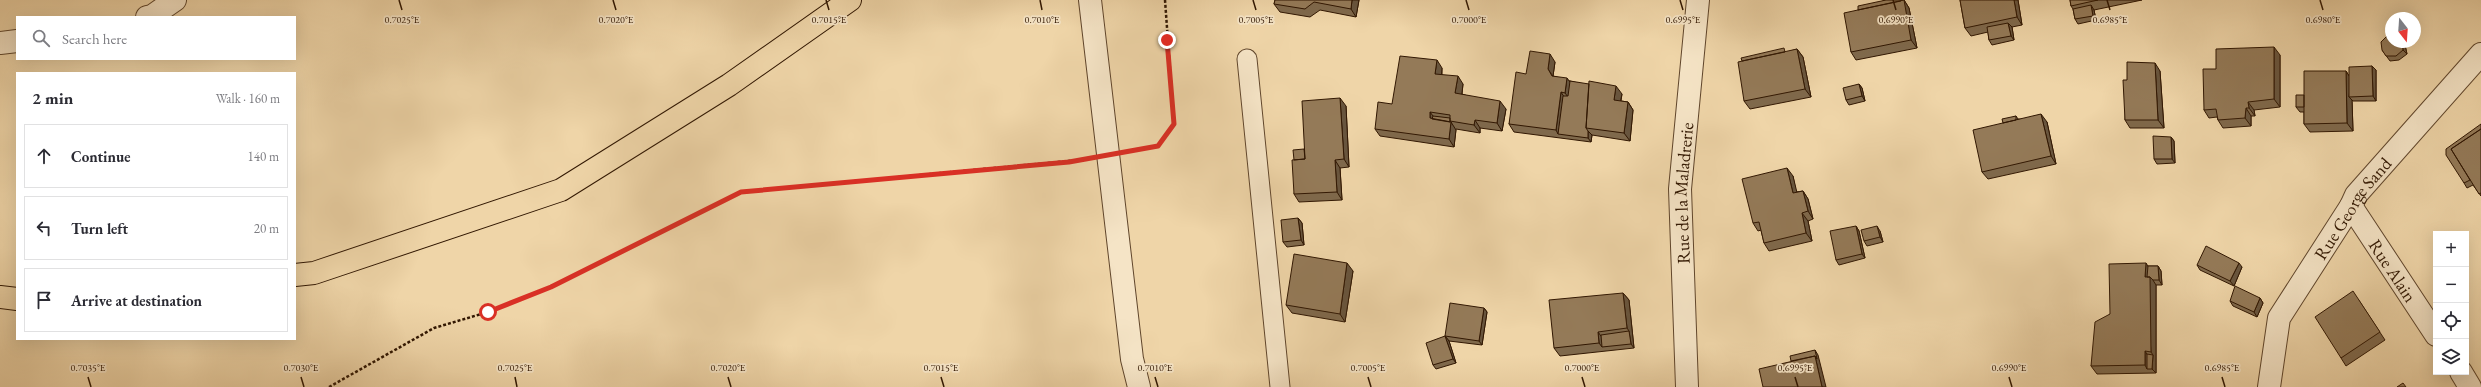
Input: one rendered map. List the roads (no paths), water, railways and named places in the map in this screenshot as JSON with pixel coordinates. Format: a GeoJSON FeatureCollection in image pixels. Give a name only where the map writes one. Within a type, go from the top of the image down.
{"type":"FeatureCollection","features":[{"type":"Feature","properties":{"kind":"main road"},"geometry":{"type":"LineString","coordinates":[[296,276],[314,273],[561,190],[729,85],[850,0]]}},
{"type":"Feature","properties":{"kind":"main road"},"geometry":{"type":"LineString","coordinates":[[0,297],[16,299]]}},
{"type":"Feature","properties":{"kind":"street"},"geometry":{"type":"LineString","coordinates":[[152,16],[175,0]]}},
{"type":"Feature","properties":{"kind":"street"},"geometry":{"type":"LineString","coordinates":[[1090,0],[1132,359],[1139,387]]}},
{"type":"Feature","properties":{"kind":"street","name":"Rue de la Maladrerie"},"geometry":{"type":"LineString","coordinates":[[1687,387],[1680,189],[1698,0]]}},
{"type":"Feature","properties":{"kind":"street"},"geometry":{"type":"LineString","coordinates":[[0,43],[16,41]]}},
{"type":"Feature","properties":{"kind":"street","name":"Rue George Sand"},"geometry":{"type":"LineString","coordinates":[[2269,387],[2279,318],[2351,206],[2356,195],[2481,54]]}},
{"type":"Feature","properties":{"kind":"street","name":"Rue Alain"},"geometry":{"type":"LineString","coordinates":[[2351,206],[2433,330]]}},
{"type":"Feature","properties":{"kind":"street"},"geometry":{"type":"LineString","coordinates":[[2462,375],[2470,387]]}},
{"type":"Feature","properties":{"kind":"lane"},"geometry":{"type":"LineString","coordinates":[[1247,59],[1280,387]]}}]}
